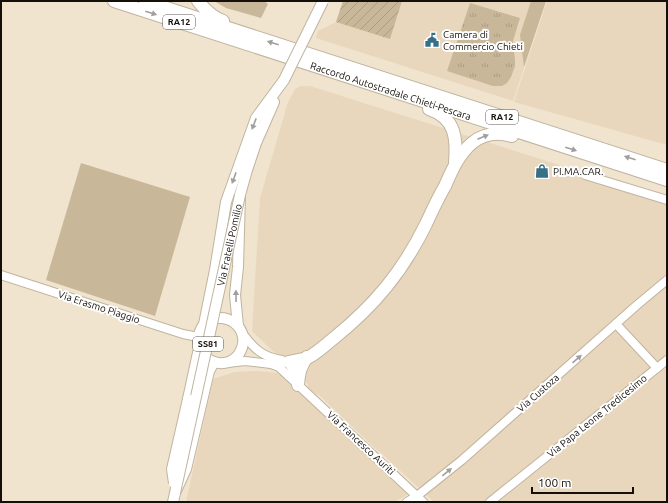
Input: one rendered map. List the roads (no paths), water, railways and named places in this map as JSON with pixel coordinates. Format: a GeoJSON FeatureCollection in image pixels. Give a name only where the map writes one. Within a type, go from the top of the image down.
{"type":"FeatureCollection","features":[{"type":"Feature","properties":{"kind":"highway","name":"Raccordo Autostradale Chieti-Pescara"},"geometry":{"type":"LineString","coordinates":[[114,1],[667,180]]}},
{"type":"Feature","properties":{"kind":"highway","name":"Raccordo Autostradale Chieti-Pescara"},"geometry":{"type":"LineString","coordinates":[[145,1],[667,170]]}},
{"type":"Feature","properties":{"kind":"highway"},"geometry":{"type":"LineString","coordinates":[[198,1],[212,16],[233,24],[246,34]]}},
{"type":"Feature","properties":{"kind":"highway"},"geometry":{"type":"LineString","coordinates":[[409,96],[420,106],[436,111],[450,126],[456,140],[455,163]]}},
{"type":"Feature","properties":{"kind":"highway"},"geometry":{"type":"LineString","coordinates":[[298,385],[301,366],[307,358],[348,327],[369,307],[398,272],[417,243],[455,163],[472,142],[487,135],[502,133],[523,139],[534,137]]}},
{"type":"Feature","properties":{"kind":"highway"},"geometry":{"type":"LineString","coordinates":[[289,362],[307,358]]}},
{"type":"Feature","properties":{"kind":"main road","name":"Via Fratelli Pomilio"},"geometry":{"type":"LineString","coordinates":[[174,498],[240,195],[247,170],[256,143],[270,110],[323,1]]}},
{"type":"Feature","properties":{"kind":"main road"},"geometry":{"type":"LineString","coordinates":[[174,498],[172,469],[200,350],[198,337],[204,324],[215,270],[226,202],[256,118],[284,80]]}},
{"type":"Feature","properties":{"kind":"main road"},"geometry":{"type":"LineString","coordinates":[[200,350],[209,360],[225,363],[238,356],[242,349],[243,342],[235,295],[238,267],[240,195]]}},
{"type":"Feature","properties":{"kind":"main road"},"geometry":{"type":"LineString","coordinates":[[204,324],[210,320],[225,318],[232,321],[240,330]]}},
{"type":"Feature","properties":{"kind":"main road"},"geometry":{"type":"LineString","coordinates":[[174,498],[186,469],[202,396],[209,371],[214,362]]}},
{"type":"Feature","properties":{"kind":"street"},"geometry":{"type":"LineString","coordinates":[[585,175],[667,200]]}},
{"type":"Feature","properties":{"kind":"street","name":"Via Erasmo Piaggio"},"geometry":{"type":"LineString","coordinates":[[1,276],[183,334],[198,337]]}},
{"type":"Feature","properties":{"kind":"street","name":"Via Custoza"},"geometry":{"type":"LineString","coordinates":[[407,502],[420,499],[468,454],[667,280]]}},
{"type":"Feature","properties":{"kind":"street"},"geometry":{"type":"LineString","coordinates":[[616,324],[656,368]]}},
{"type":"Feature","properties":{"kind":"street"},"geometry":{"type":"LineString","coordinates":[[240,330],[250,343],[262,354],[289,362]]}},
{"type":"Feature","properties":{"kind":"street"},"geometry":{"type":"LineString","coordinates":[[168,502],[200,350]]}},
{"type":"Feature","properties":{"kind":"street","name":"Via Papa Leone Tredicesimo"},"geometry":{"type":"LineString","coordinates":[[490,502],[667,360]]}},
{"type":"Feature","properties":{"kind":"street"},"geometry":{"type":"LineString","coordinates":[[225,363],[245,361],[271,364],[289,362]]}},
{"type":"Feature","properties":{"kind":"street","name":"Via Francesco Auriti"},"geometry":{"type":"LineString","coordinates":[[289,362],[298,385]]}},
{"type":"Feature","properties":{"kind":"street","name":"Via Francesco Auriti"},"geometry":{"type":"LineString","coordinates":[[271,364],[279,367],[291,380],[420,499]]}},
{"type":"Feature","properties":{"kind":"place","name":"Camera di Commercio Chieti"},"geometry":{"type":"Point","coordinates":[432,40]}},
{"type":"Feature","properties":{"kind":"place","name":"PI.MA.CAR."},"geometry":{"type":"Point","coordinates":[542,171]}}]}
